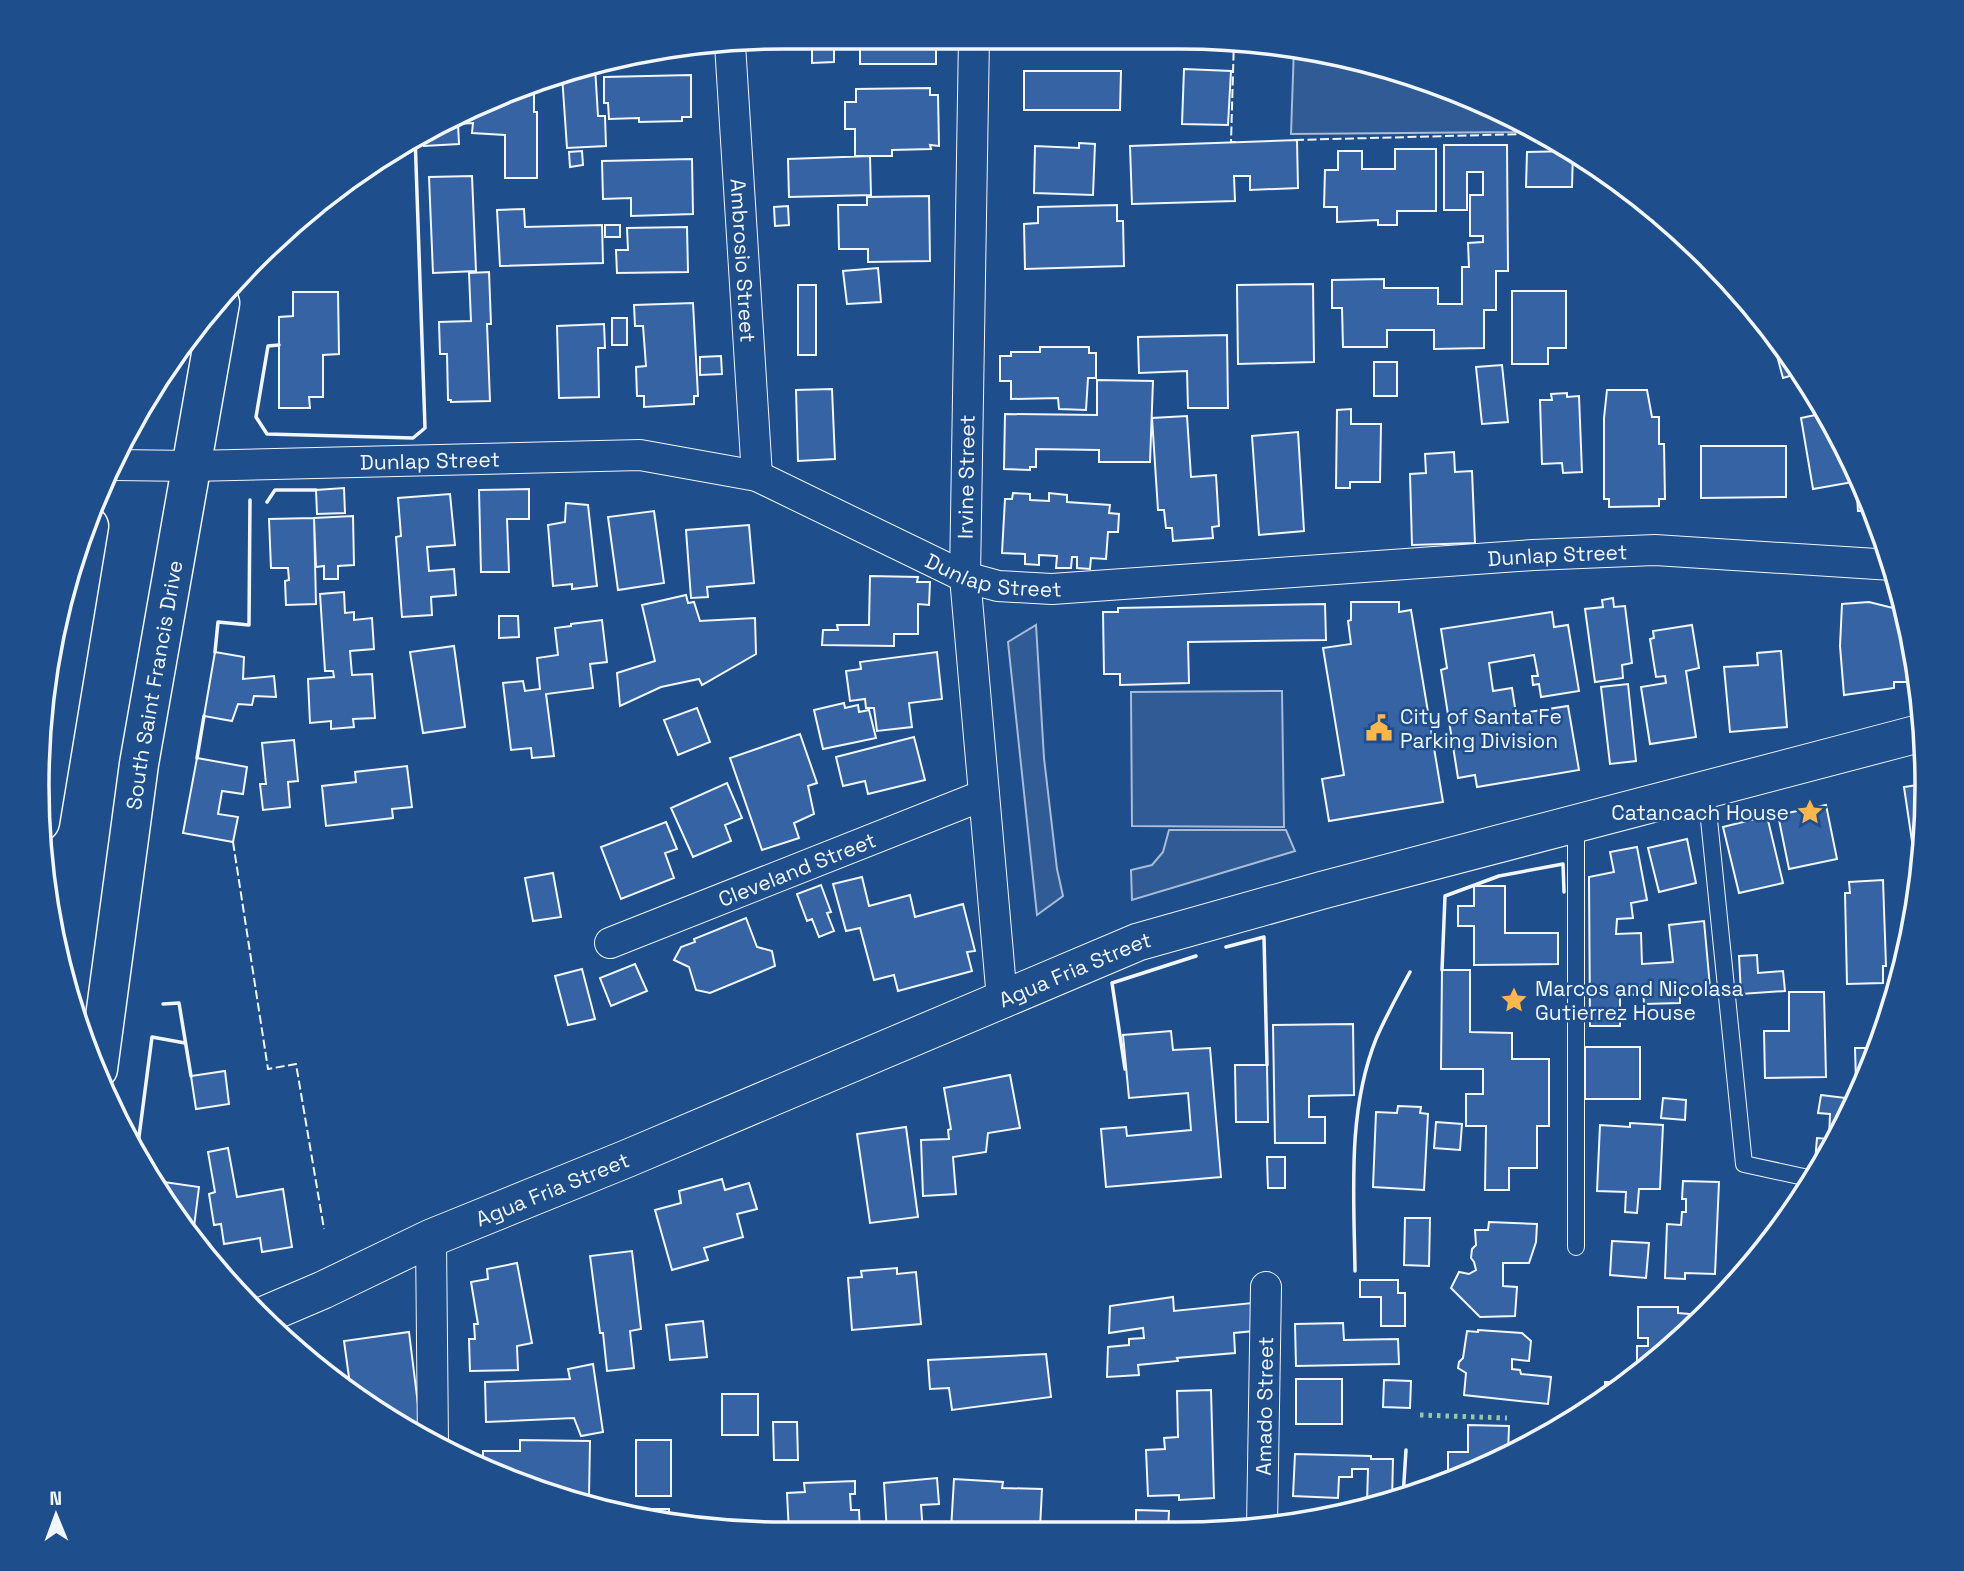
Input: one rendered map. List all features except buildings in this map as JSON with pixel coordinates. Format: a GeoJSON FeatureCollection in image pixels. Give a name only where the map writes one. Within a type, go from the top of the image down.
{"type":"FeatureCollection","features":[{"type":"Feature","properties":{"kind":"highway","name":"South Saint Francis Drive"},"geometry":{"type":"LineString","coordinates":[[100,1054],[139,764],[218,317]]}},
{"type":"Feature","properties":{"kind":"highway"},"geometry":{"type":"LineString","coordinates":[[50,762],[82,569]]}},
{"type":"Feature","properties":{"kind":"street","name":"Irvine Street"},"geometry":{"type":"LineString","coordinates":[[974,49],[965,577],[1002,999]]}},
{"type":"Feature","properties":{"kind":"street","name":"Ambrosio Street"},"geometry":{"type":"LineString","coordinates":[[730,52],[757,476]]}},
{"type":"Feature","properties":{"kind":"street","name":"Dunlap Street"},"geometry":{"type":"LineString","coordinates":[[123,465],[192,466],[640,455],[757,476],[965,577],[998,586],[1052,589],[1533,555],[1655,551],[1881,564]]}},
{"type":"Feature","properties":{"kind":"street","name":"Agua Fria Street"},"geometry":{"type":"LineString","coordinates":[[271,1312],[431,1237],[626,1159],[1138,942],[1323,890],[1913,735]]}},
{"type":"Feature","properties":{"kind":"street","name":"Cleveland Street"},"geometry":{"type":"LineString","coordinates":[[610,943],[984,795]]}},
{"type":"Feature","properties":{"kind":"street"},"geometry":{"type":"LineString","coordinates":[[431,1237],[433,1431]]}},
{"type":"Feature","properties":{"kind":"street","name":"Amado Street"},"geometry":{"type":"LineString","coordinates":[[1262,1517],[1266,1287]]}},
{"type":"Feature","properties":{"kind":"lane"},"geometry":{"type":"LineString","coordinates":[[1706,790],[1744,1164],[1802,1176]]}},
{"type":"Feature","properties":{"kind":"lane"},"geometry":{"type":"LineString","coordinates":[[1576,824],[1576,1247]]}},
{"type":"Feature","properties":{"kind":"shaded area"},"geometry":{"type":"Polygon","coordinates":[[[1294,58],[1369,74],[1415,88],[1460,105],[1517,132],[1517,132],[1291,134],[1294,58]]]}},
{"type":"Feature","properties":{"kind":"shaded area"},"geometry":{"type":"Polygon","coordinates":[[[1036,625],[1044,758],[1057,869],[1063,896],[1037,915],[1008,642],[1036,625]]]}},
{"type":"Feature","properties":{"kind":"shaded area"},"geometry":{"type":"Polygon","coordinates":[[[1282,691],[1284,827],[1132,826],[1131,692],[1282,691]]]}},
{"type":"Feature","properties":{"kind":"shaded area"},"geometry":{"type":"Polygon","coordinates":[[[1169,830],[1286,830],[1295,851],[1132,900],[1131,870],[1152,865],[1163,852],[1169,830]]]}},
{"type":"Feature","properties":{"kind":"hedge"},"geometry":{"type":"LineString","coordinates":[[1420,1415],[1507,1418]]}},
{"type":"Feature","properties":{"kind":"fence"},"geometry":{"type":"LineString","coordinates":[[1234,52],[1231,142],[1236,142]]}},
{"type":"Feature","properties":{"kind":"fence"},"geometry":{"type":"LineString","coordinates":[[1295,140],[1521,134]]}},
{"type":"Feature","properties":{"kind":"fence"},"geometry":{"type":"LineString","coordinates":[[233,842],[268,1069],[296,1064],[324,1229]]}},
{"type":"Feature","properties":{"kind":"wall"},"geometry":{"type":"LineString","coordinates":[[279,345],[268,346],[256,417],[267,434],[413,438],[425,428],[415,149]]}},
{"type":"Feature","properties":{"kind":"wall"},"geometry":{"type":"LineString","coordinates":[[267,502],[275,490],[316,490]]}},
{"type":"Feature","properties":{"kind":"wall"},"geometry":{"type":"LineString","coordinates":[[215,652],[218,622],[249,625],[250,500]]}},
{"type":"Feature","properties":{"kind":"wall"},"geometry":{"type":"LineString","coordinates":[[197,758],[204,716]]}},
{"type":"Feature","properties":{"kind":"wall"},"geometry":{"type":"LineString","coordinates":[[1442,970],[1445,896],[1499,876],[1563,864],[1564,892]]}},
{"type":"Feature","properties":{"kind":"wall"},"geometry":{"type":"LineString","coordinates":[[1226,947],[1264,937],[1267,1065]]}},
{"type":"Feature","properties":{"kind":"wall"},"geometry":{"type":"LineString","coordinates":[[1125,1069],[1112,983],[1196,956]]}},
{"type":"Feature","properties":{"kind":"wall"},"geometry":{"type":"LineString","coordinates":[[1355,1271],[1354,1154],[1360,1095],[1376,1039],[1410,972]]}},
{"type":"Feature","properties":{"kind":"wall"},"geometry":{"type":"LineString","coordinates":[[163,1004],[179,1003],[191,1076]]}},
{"type":"Feature","properties":{"kind":"wall"},"geometry":{"type":"LineString","coordinates":[[139,1137],[152,1037],[185,1043]]}},
{"type":"Feature","properties":{"kind":"wall"},"geometry":{"type":"LineString","coordinates":[[1404,1486],[1406,1450]]}},
{"type":"Feature","properties":{"kind":"place","name":"City of Santa Fe Parking Division"},"geometry":{"type":"Point","coordinates":[1379,728]}},
{"type":"Feature","properties":{"kind":"place","name":"Catancach House"},"geometry":{"type":"Point","coordinates":[1810,812]}},
{"type":"Feature","properties":{"kind":"place","name":"Marcos and Nicolasa Gutierrez House"},"geometry":{"type":"Point","coordinates":[1514,1000]}}]}
